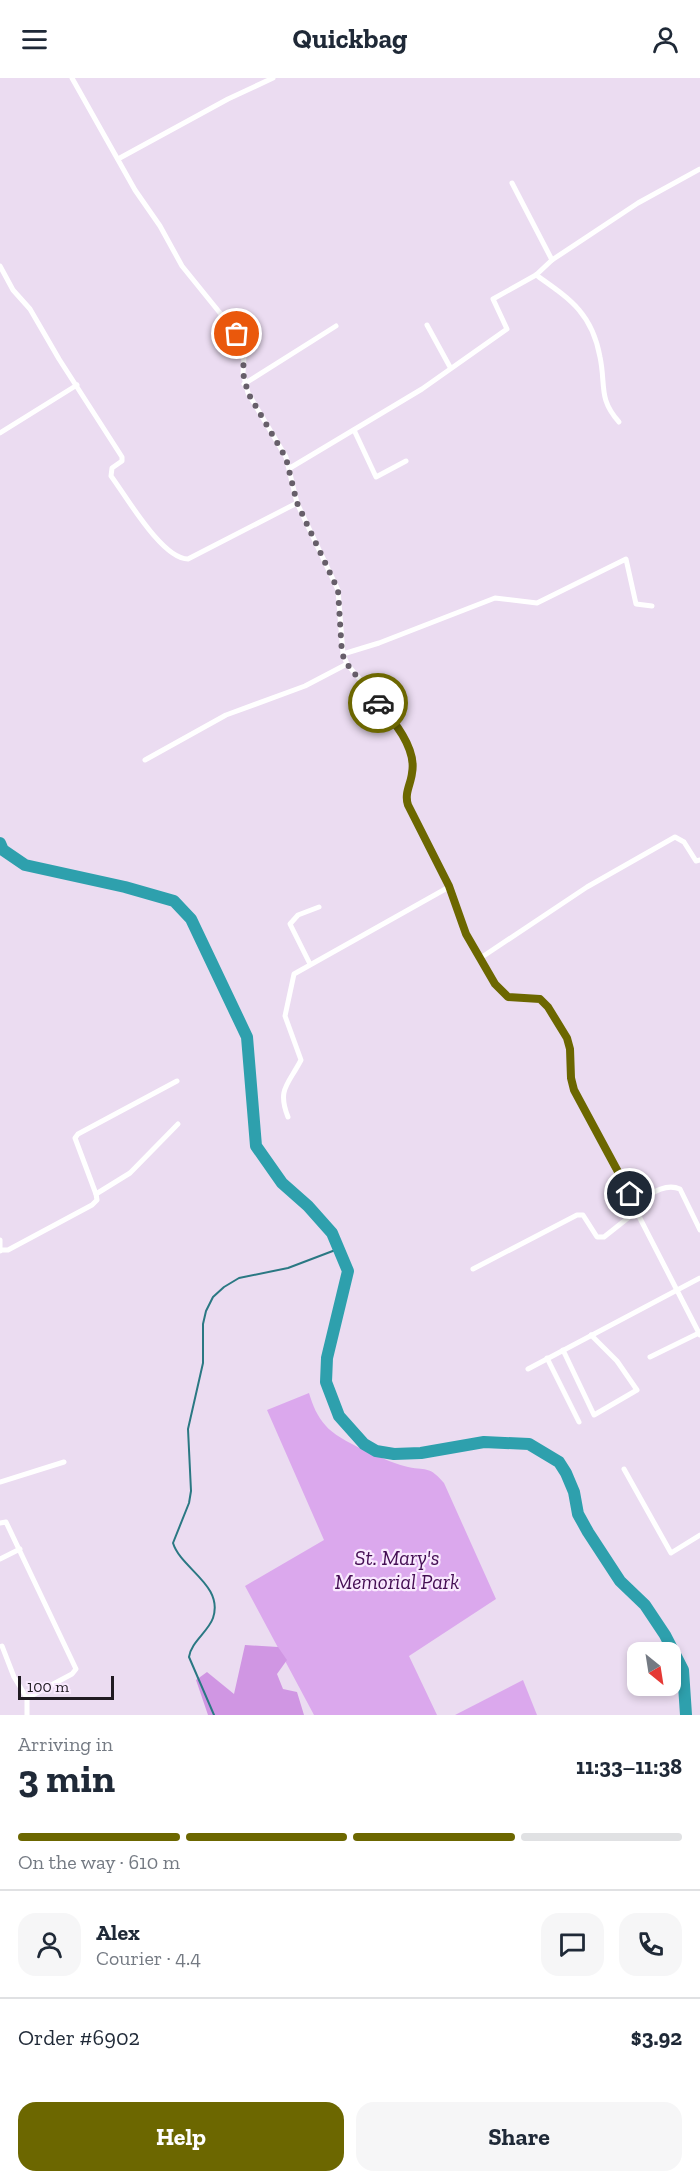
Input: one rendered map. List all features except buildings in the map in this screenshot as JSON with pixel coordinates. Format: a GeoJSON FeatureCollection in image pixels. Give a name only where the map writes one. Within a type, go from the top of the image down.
{"type":"FeatureCollection","features":[{"type":"Feature","properties":{"kind":"street"},"geometry":{"type":"LineString","coordinates":[[72,78],[182,266],[237,334],[244,355],[244,384],[286,458],[297,503],[338,590],[342,654],[347,664],[392,720],[406,744],[413,765],[406,792],[408,805],[449,886],[466,934],[500,991],[513,998],[536,998],[548,1007],[569,1043],[574,1090],[638,1210],[699,1334],[650,1357]]}},
{"type":"Feature","properties":{"kind":"street"},"geometry":{"type":"LineString","coordinates":[[118,159],[228,99],[273,78]]}},
{"type":"Feature","properties":{"kind":"street"},"geometry":{"type":"LineString","coordinates":[[290,468],[447,373],[450,367],[507,329],[493,299],[536,275],[552,260],[638,203],[700,168]]}},
{"type":"Feature","properties":{"kind":"street"},"geometry":{"type":"LineString","coordinates":[[512,183],[552,260]]}},
{"type":"Feature","properties":{"kind":"street"},"geometry":{"type":"LineString","coordinates":[[0,266],[122,457],[122,461],[112,468],[111,476],[160,542],[175,556],[188,559],[297,503]]}},
{"type":"Feature","properties":{"kind":"street"},"geometry":{"type":"LineString","coordinates":[[536,275],[574,302],[582,313],[599,351],[608,410],[619,422]]}},
{"type":"Feature","properties":{"kind":"street"},"geometry":{"type":"LineString","coordinates":[[427,325],[450,367]]}},
{"type":"Feature","properties":{"kind":"street"},"geometry":{"type":"LineString","coordinates":[[244,384],[336,326]]}},
{"type":"Feature","properties":{"kind":"street"},"geometry":{"type":"LineString","coordinates":[[0,433],[77,385]]}},
{"type":"Feature","properties":{"kind":"street"},"geometry":{"type":"LineString","coordinates":[[354,430],[376,477],[406,461]]}},
{"type":"Feature","properties":{"kind":"street"},"geometry":{"type":"LineString","coordinates":[[342,654],[379,643],[495,598],[537,603],[626,559],[636,604],[652,606]]}},
{"type":"Feature","properties":{"kind":"street"},"geometry":{"type":"LineString","coordinates":[[145,760],[226,715],[305,686],[347,664]]}},
{"type":"Feature","properties":{"kind":"street"},"geometry":{"type":"LineString","coordinates":[[479,959],[587,887],[675,837],[684,842],[696,861],[700,860]]}},
{"type":"Feature","properties":{"kind":"street"},"geometry":{"type":"LineString","coordinates":[[288,1117],[282,1101],[282,1092],[301,1060],[285,1016],[294,974],[449,886]]}},
{"type":"Feature","properties":{"kind":"street"},"geometry":{"type":"LineString","coordinates":[[310,964],[290,924],[298,915],[319,907]]}},
{"type":"Feature","properties":{"kind":"street"},"geometry":{"type":"LineString","coordinates":[[0,1240],[1,1251],[8,1250],[98,1200],[75,1138],[78,1134],[177,1081]]}},
{"type":"Feature","properties":{"kind":"street"},"geometry":{"type":"LineString","coordinates":[[96,1194],[124,1178],[178,1124]]}},
{"type":"Feature","properties":{"kind":"street"},"geometry":{"type":"LineString","coordinates":[[634,1204],[662,1188],[674,1186],[680,1189],[700,1230]]}},
{"type":"Feature","properties":{"kind":"street"},"geometry":{"type":"LineString","coordinates":[[473,1269],[577,1215],[583,1215],[597,1237],[604,1237],[638,1210]]}},
{"type":"Feature","properties":{"kind":"street"},"geometry":{"type":"LineString","coordinates":[[528,1368],[618,1323],[645,1306],[700,1278]]}},
{"type":"Feature","properties":{"kind":"street"},"geometry":{"type":"LineString","coordinates":[[563,1350],[594,1415],[637,1390],[617,1361],[591,1335]]}},
{"type":"Feature","properties":{"kind":"street"},"geometry":{"type":"LineString","coordinates":[[547,1358],[579,1422]]}},
{"type":"Feature","properties":{"kind":"street"},"geometry":{"type":"LineString","coordinates":[[0,1482],[64,1462]]}},
{"type":"Feature","properties":{"kind":"street"},"geometry":{"type":"LineString","coordinates":[[624,1469],[671,1553],[700,1535]]}},
{"type":"Feature","properties":{"kind":"street"},"geometry":{"type":"LineString","coordinates":[[0,1523],[6,1522],[76,1669],[72,1674],[27,1698]]}},
{"type":"Feature","properties":{"kind":"street"},"geometry":{"type":"LineString","coordinates":[[0,1559],[20,1549]]}},
{"type":"Feature","properties":{"kind":"street"},"geometry":{"type":"LineString","coordinates":[[2,1646],[14,1677],[27,1698],[27,1715]]}},
{"type":"Feature","properties":{"kind":"green space","name":"St. Mary's Memorial Park"},"geometry":{"type":"Polygon","coordinates":[[[309,1393],[320,1418],[332,1432],[341,1438],[389,1461],[432,1472],[444,1483],[496,1599],[409,1656],[437,1715],[314,1715],[245,1586],[324,1540],[267,1410],[309,1393]]]}},
{"type":"Feature","properties":{"kind":"green space"},"geometry":{"type":"Polygon","coordinates":[[[523,1680],[537,1715],[455,1715],[523,1680]]]}},
{"type":"Feature","properties":{"kind":"shaded area"},"geometry":{"type":"Polygon","coordinates":[[[245,1645],[278,1647],[287,1660],[277,1674],[283,1689],[297,1692],[304,1715],[208,1715],[196,1680],[207,1672],[234,1694],[245,1645]]]}},
{"type":"Feature","properties":{"kind":"waterway"},"geometry":{"type":"LineString","coordinates":[[0,843],[3,850],[25,865],[125,887],[174,901],[191,919],[247,1037],[256,1146],[282,1183],[308,1206],[332,1233],[348,1271],[327,1358],[326,1382],[339,1416],[364,1444],[376,1451],[394,1454],[421,1453],[484,1442],[529,1444],[559,1462],[574,1492],[578,1514],[588,1532],[620,1581],[645,1605],[665,1635],[683,1670],[686,1715]]}},
{"type":"Feature","properties":{"kind":"waterway"},"geometry":{"type":"LineString","coordinates":[[214,1715],[189,1657],[193,1647],[213,1618],[215,1606],[213,1596],[177,1552],[173,1543],[189,1503],[191,1491],[188,1429],[203,1363],[203,1324],[206,1311],[213,1297],[239,1278],[288,1268],[338,1249]]}},
{"type":"Feature","properties":{"kind":"way so far"},"geometry":{"type":"LineString","coordinates":[[237,334],[244,355],[244,384],[286,458],[297,503],[338,590],[342,654],[347,664],[378,703]]}},
{"type":"Feature","properties":{"kind":"route"},"geometry":{"type":"LineString","coordinates":[[378,703],[392,720],[411,756],[412,774],[406,799],[449,886],[466,934],[500,991],[508,997],[540,999],[548,1007],[569,1043],[574,1090],[630,1194]]}}]}
